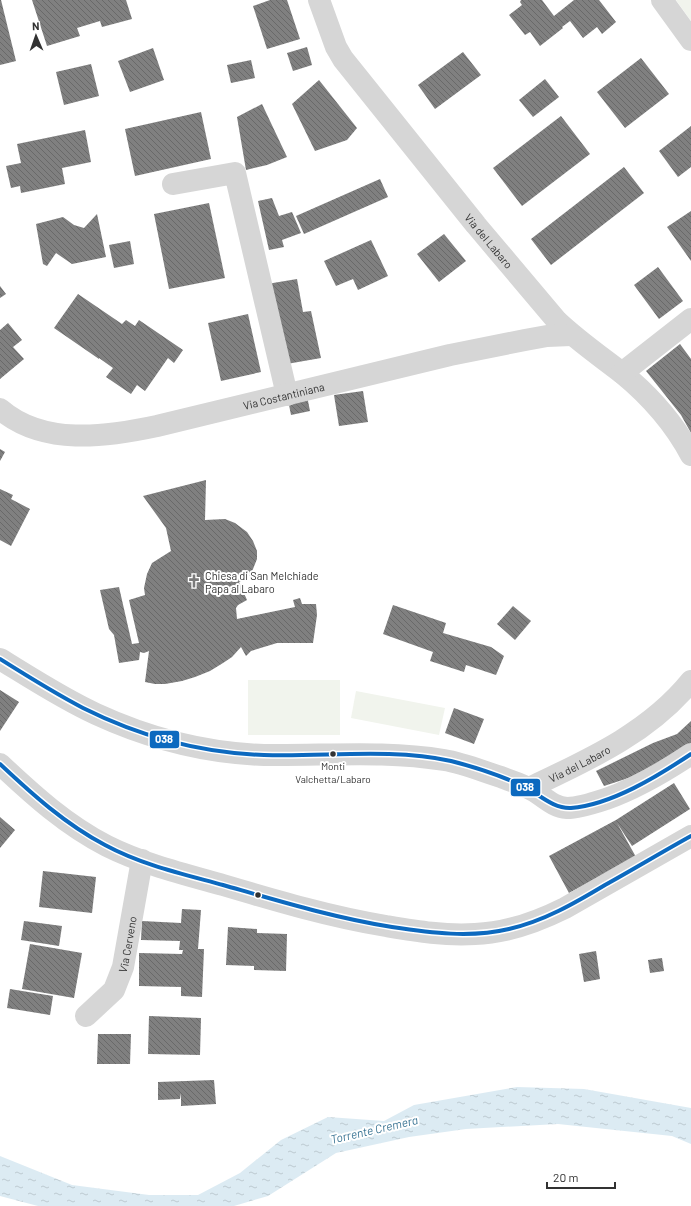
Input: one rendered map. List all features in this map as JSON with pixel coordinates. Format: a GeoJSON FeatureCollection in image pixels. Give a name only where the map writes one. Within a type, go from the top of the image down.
{"type":"FeatureCollection","features":[{"type":"Feature","properties":{"kind":"street","name":"Via del Labaro"},"geometry":{"type":"LineString","coordinates":[[318,0],[336,47],[343,59],[476,225],[557,321],[571,335],[622,373],[658,408],[673,425],[691,455]]}},
{"type":"Feature","properties":{"kind":"street"},"geometry":{"type":"LineString","coordinates":[[662,0],[691,40]]}},
{"type":"Feature","properties":{"kind":"street"},"geometry":{"type":"LineString","coordinates":[[173,184],[235,173],[287,395]]}},
{"type":"Feature","properties":{"kind":"street"},"geometry":{"type":"LineString","coordinates":[[622,373],[691,319]]}},
{"type":"Feature","properties":{"kind":"street","name":"Via Costantiniana"},"geometry":{"type":"LineString","coordinates":[[0,409],[15,421],[32,428],[70,435],[89,435],[140,429],[479,349],[540,337],[571,335]]}},
{"type":"Feature","properties":{"kind":"street"},"geometry":{"type":"LineString","coordinates":[[0,659],[95,714],[137,731],[167,740],[210,750],[264,755],[374,755],[445,760],[475,768],[529,788],[554,805],[566,808],[597,802],[635,788],[691,754]]}},
{"type":"Feature","properties":{"kind":"street","name":"Via del Labaro"},"geometry":{"type":"LineString","coordinates":[[529,788],[592,758],[636,732],[669,705],[691,681]]}},
{"type":"Feature","properties":{"kind":"street"},"geometry":{"type":"LineString","coordinates":[[0,764],[34,796],[78,830],[108,846],[142,860],[275,901],[376,925],[421,932],[474,934],[496,932],[520,926],[555,913],[691,836]]}},
{"type":"Feature","properties":{"kind":"street","name":"Via Cerveno"},"geometry":{"type":"LineString","coordinates":[[86,1016],[114,990],[123,967],[142,860]]}},
{"type":"Feature","properties":{"kind":"shaded area"},"geometry":{"type":"Polygon","coordinates":[[[676,0],[691,0],[691,21],[676,0]]]}},
{"type":"Feature","properties":{"kind":"shaded area"},"geometry":{"type":"Polygon","coordinates":[[[248,680],[340,680],[340,735],[248,735],[248,680]]]}},
{"type":"Feature","properties":{"kind":"shaded area"},"geometry":{"type":"Polygon","coordinates":[[[356,691],[445,708],[439,735],[351,718],[356,691]]]}},
{"type":"Feature","properties":{"kind":"water","name":"Torrente Cremera"},"geometry":{"type":"Polygon","coordinates":[[[517,1087],[584,1089],[691,1108],[691,1144],[672,1136],[558,1124],[466,1129],[409,1137],[336,1153],[268,1196],[234,1206],[38,1206],[0,1196],[0,1156],[72,1185],[149,1195],[198,1195],[240,1173],[281,1140],[328,1117],[384,1121],[414,1105],[517,1087]]]}},
{"type":"Feature","properties":{"kind":"building"},"geometry":{"type":"Polygon","coordinates":[[[0,0],[16,61],[0,65],[0,0]]]}},
{"type":"Feature","properties":{"kind":"building"},"geometry":{"type":"Polygon","coordinates":[[[32,0],[126,0],[132,19],[102,27],[100,21],[77,28],[80,36],[47,46],[32,0]]]}},
{"type":"Feature","properties":{"kind":"building"},"geometry":{"type":"Polygon","coordinates":[[[270,0],[287,0],[300,39],[267,49],[253,6],[270,0]]]}},
{"type":"Feature","properties":{"kind":"building"},"geometry":{"type":"Polygon","coordinates":[[[521,0],[542,0],[554,16],[574,0],[599,0],[616,22],[602,34],[597,27],[583,38],[570,21],[540,46],[530,32],[525,35],[509,15],[522,5],[520,2],[521,0]]]}},
{"type":"Feature","properties":{"kind":"building"},"geometry":{"type":"Polygon","coordinates":[[[307,47],[312,65],[293,71],[287,53],[307,47]]]}},
{"type":"Feature","properties":{"kind":"building"},"geometry":{"type":"Polygon","coordinates":[[[153,48],[164,80],[130,92],[118,61],[153,48]]]}},
{"type":"Feature","properties":{"kind":"building"},"geometry":{"type":"Polygon","coordinates":[[[463,52],[481,75],[435,109],[418,85],[463,52]]]}},
{"type":"Feature","properties":{"kind":"building"},"geometry":{"type":"Polygon","coordinates":[[[641,58],[669,94],[625,128],[597,92],[641,58]]]}},
{"type":"Feature","properties":{"kind":"building"},"geometry":{"type":"Polygon","coordinates":[[[251,60],[255,78],[231,83],[227,65],[251,60]]]}},
{"type":"Feature","properties":{"kind":"building"},"geometry":{"type":"Polygon","coordinates":[[[91,64],[99,96],[64,105],[56,72],[91,64]]]}},
{"type":"Feature","properties":{"kind":"building"},"geometry":{"type":"Polygon","coordinates":[[[545,79],[559,97],[533,117],[519,100],[545,79]]]}},
{"type":"Feature","properties":{"kind":"building"},"geometry":{"type":"Polygon","coordinates":[[[319,80],[357,128],[347,140],[315,151],[292,104],[319,80]]]}},
{"type":"Feature","properties":{"kind":"building"},"geometry":{"type":"Polygon","coordinates":[[[262,104],[287,157],[267,165],[246,170],[237,117],[262,104]]]}},
{"type":"Feature","properties":{"kind":"building"},"geometry":{"type":"Polygon","coordinates":[[[201,112],[211,159],[135,176],[125,129],[201,112]]]}},
{"type":"Feature","properties":{"kind":"building"},"geometry":{"type":"Polygon","coordinates":[[[561,116],[590,154],[522,206],[493,168],[561,116]]]}},
{"type":"Feature","properties":{"kind":"building"},"geometry":{"type":"Polygon","coordinates":[[[691,126],[691,167],[678,177],[659,151],[691,126]]]}},
{"type":"Feature","properties":{"kind":"building"},"geometry":{"type":"Polygon","coordinates":[[[85,130],[91,162],[62,168],[65,184],[21,193],[20,186],[11,188],[6,166],[21,163],[17,144],[85,130]]]}},
{"type":"Feature","properties":{"kind":"building"},"geometry":{"type":"Polygon","coordinates":[[[624,167],[644,193],[551,265],[531,239],[624,167]]]}},
{"type":"Feature","properties":{"kind":"building"},"geometry":{"type":"Polygon","coordinates":[[[380,179],[388,197],[304,234],[296,216],[380,179]]]}},
{"type":"Feature","properties":{"kind":"building"},"geometry":{"type":"Polygon","coordinates":[[[272,198],[279,216],[292,212],[301,233],[282,240],[284,247],[269,250],[258,201],[272,198]]]}},
{"type":"Feature","properties":{"kind":"building"},"geometry":{"type":"Polygon","coordinates":[[[209,203],[225,278],[169,289],[154,214],[209,203]]]}},
{"type":"Feature","properties":{"kind":"building"},"geometry":{"type":"Polygon","coordinates":[[[691,211],[691,261],[667,227],[691,211]]]}},
{"type":"Feature","properties":{"kind":"building"},"geometry":{"type":"Polygon","coordinates":[[[97,214],[106,257],[72,264],[56,253],[47,266],[43,264],[36,224],[63,217],[74,225],[84,228],[97,214]]]}},
{"type":"Feature","properties":{"kind":"building"},"geometry":{"type":"Polygon","coordinates":[[[444,234],[466,261],[439,282],[417,254],[444,234]]]}},
{"type":"Feature","properties":{"kind":"building"},"geometry":{"type":"Polygon","coordinates":[[[371,240],[388,276],[358,290],[353,279],[336,286],[324,261],[371,240]]]}},
{"type":"Feature","properties":{"kind":"building"},"geometry":{"type":"Polygon","coordinates":[[[130,241],[134,264],[114,268],[109,245],[130,241]]]}},
{"type":"Feature","properties":{"kind":"building"},"geometry":{"type":"Polygon","coordinates":[[[658,267],[683,301],[659,319],[634,285],[658,267]]]}},
{"type":"Feature","properties":{"kind":"building"},"geometry":{"type":"Polygon","coordinates":[[[297,279],[303,312],[311,311],[321,358],[281,365],[267,284],[297,279]]]}},
{"type":"Feature","properties":{"kind":"building"},"geometry":{"type":"Polygon","coordinates":[[[0,286],[6,294],[0,298],[0,286]]]}},
{"type":"Feature","properties":{"kind":"building"},"geometry":{"type":"Polygon","coordinates":[[[78,294],[122,324],[126,320],[135,326],[139,320],[183,350],[174,363],[168,358],[145,391],[137,385],[131,394],[106,377],[113,368],[54,328],[78,294]]]}},
{"type":"Feature","properties":{"kind":"building"},"geometry":{"type":"Polygon","coordinates":[[[248,314],[261,372],[221,381],[208,323],[248,314]]]}},
{"type":"Feature","properties":{"kind":"building"},"geometry":{"type":"Polygon","coordinates":[[[8,323],[22,340],[13,347],[24,359],[0,379],[0,330],[8,323]]]}},
{"type":"Feature","properties":{"kind":"building"},"geometry":{"type":"Polygon","coordinates":[[[680,344],[691,359],[691,433],[681,415],[646,371],[680,344]]]}},
{"type":"Feature","properties":{"kind":"building"},"geometry":{"type":"Polygon","coordinates":[[[363,391],[368,422],[339,426],[334,395],[363,391]]]}},
{"type":"Feature","properties":{"kind":"building"},"geometry":{"type":"Polygon","coordinates":[[[307,396],[310,411],[291,415],[288,400],[307,396]]]}},
{"type":"Feature","properties":{"kind":"building"},"geometry":{"type":"Polygon","coordinates":[[[0,449],[5,452],[0,461],[0,449]]]}},
{"type":"Feature","properties":{"kind":"building","name":"Chiesa di San Melchiade Papa al Labaro"},"geometry":{"type":"Polygon","coordinates":[[[206,480],[205,520],[225,519],[235,523],[247,532],[257,551],[257,559],[251,574],[247,579],[239,582],[247,600],[238,605],[236,608],[237,619],[295,607],[293,600],[300,598],[302,604],[316,604],[317,615],[313,643],[277,643],[251,651],[246,656],[241,647],[232,657],[223,663],[210,671],[195,677],[165,684],[145,682],[149,651],[144,653],[140,652],[139,660],[119,663],[114,635],[109,629],[100,590],[119,587],[132,644],[139,643],[129,600],[145,595],[144,588],[147,574],[152,563],[171,551],[166,528],[143,496],[206,480]]]}},
{"type":"Feature","properties":{"kind":"building"},"geometry":{"type":"Polygon","coordinates":[[[0,489],[13,495],[11,499],[30,509],[11,546],[0,540],[0,489]]]}},
{"type":"Feature","properties":{"kind":"building"},"geometry":{"type":"Polygon","coordinates":[[[393,605],[446,623],[443,633],[491,647],[504,656],[496,675],[466,665],[464,672],[430,661],[433,652],[383,634],[393,605]]]}},
{"type":"Feature","properties":{"kind":"building"},"geometry":{"type":"Polygon","coordinates":[[[513,606],[531,621],[515,640],[497,624],[513,606]]]}},
{"type":"Feature","properties":{"kind":"building"},"geometry":{"type":"Polygon","coordinates":[[[0,690],[19,702],[0,731],[0,690]]]}},
{"type":"Feature","properties":{"kind":"building"},"geometry":{"type":"Polygon","coordinates":[[[454,708],[484,719],[474,744],[445,733],[454,708]]]}},
{"type":"Feature","properties":{"kind":"building"},"geometry":{"type":"Polygon","coordinates":[[[691,721],[691,746],[644,773],[604,786],[596,771],[653,743],[677,734],[691,721]]]}},
{"type":"Feature","properties":{"kind":"building"},"geometry":{"type":"Polygon","coordinates":[[[674,783],[690,809],[632,846],[617,823],[636,857],[569,893],[549,856],[616,820],[674,783]]]}},
{"type":"Feature","properties":{"kind":"building"},"geometry":{"type":"Polygon","coordinates":[[[0,817],[15,830],[0,848],[0,817]]]}},
{"type":"Feature","properties":{"kind":"building"},"geometry":{"type":"Polygon","coordinates":[[[43,871],[96,877],[92,913],[39,907],[43,871]]]}},
{"type":"Feature","properties":{"kind":"building"},"geometry":{"type":"Polygon","coordinates":[[[182,909],[201,910],[198,949],[204,949],[202,997],[181,996],[181,987],[139,986],[139,953],[182,954],[183,950],[179,950],[180,941],[141,940],[142,921],[181,923],[182,909]]]}},
{"type":"Feature","properties":{"kind":"building"},"geometry":{"type":"Polygon","coordinates":[[[24,921],[62,926],[59,946],[21,940],[24,921]]]}},
{"type":"Feature","properties":{"kind":"building"},"geometry":{"type":"Polygon","coordinates":[[[228,927],[257,929],[257,933],[287,934],[286,971],[254,970],[254,966],[226,965],[228,927]]]}},
{"type":"Feature","properties":{"kind":"building"},"geometry":{"type":"Polygon","coordinates":[[[30,944],[82,953],[74,998],[22,989],[30,944]]]}},
{"type":"Feature","properties":{"kind":"building"},"geometry":{"type":"Polygon","coordinates":[[[596,951],[600,979],[584,982],[579,954],[596,951]]]}},
{"type":"Feature","properties":{"kind":"building"},"geometry":{"type":"Polygon","coordinates":[[[662,958],[664,971],[650,973],[648,960],[662,958]]]}},
{"type":"Feature","properties":{"kind":"building"},"geometry":{"type":"Polygon","coordinates":[[[10,989],[53,996],[50,1015],[7,1008],[10,989]]]}},
{"type":"Feature","properties":{"kind":"building"},"geometry":{"type":"Polygon","coordinates":[[[149,1016],[201,1018],[200,1055],[148,1054],[149,1016]]]}},
{"type":"Feature","properties":{"kind":"building"},"geometry":{"type":"Polygon","coordinates":[[[98,1034],[131,1034],[130,1064],[97,1064],[98,1034]]]}},
{"type":"Feature","properties":{"kind":"building"},"geometry":{"type":"Polygon","coordinates":[[[214,1080],[216,1104],[181,1106],[181,1093],[180,1099],[158,1100],[158,1082],[214,1080]]]}},
{"type":"Feature","properties":{"kind":"transit line","name":"038"},"geometry":{"type":"LineString","coordinates":[[0,659],[83,708],[148,735],[194,747],[240,754],[381,754],[428,757],[451,761],[496,775],[521,785],[551,803],[564,808],[586,806],[618,795],[649,780],[691,754]]}},
{"type":"Feature","properties":{"kind":"transit line","name":"038"},"geometry":{"type":"LineString","coordinates":[[0,764],[37,797],[76,828],[105,845],[148,864],[307,909],[349,919],[421,931],[466,934],[495,932],[522,926],[571,905],[691,836]]}},
{"type":"Feature","properties":{"kind":"place","name":"Chiesa di San Melchiade Papa al Labaro"},"geometry":{"type":"Point","coordinates":[194,581]}},
{"type":"Feature","properties":{"kind":"place","name":"Monti Valchetta/Labaro"},"geometry":{"type":"Point","coordinates":[333,754]}}]}
